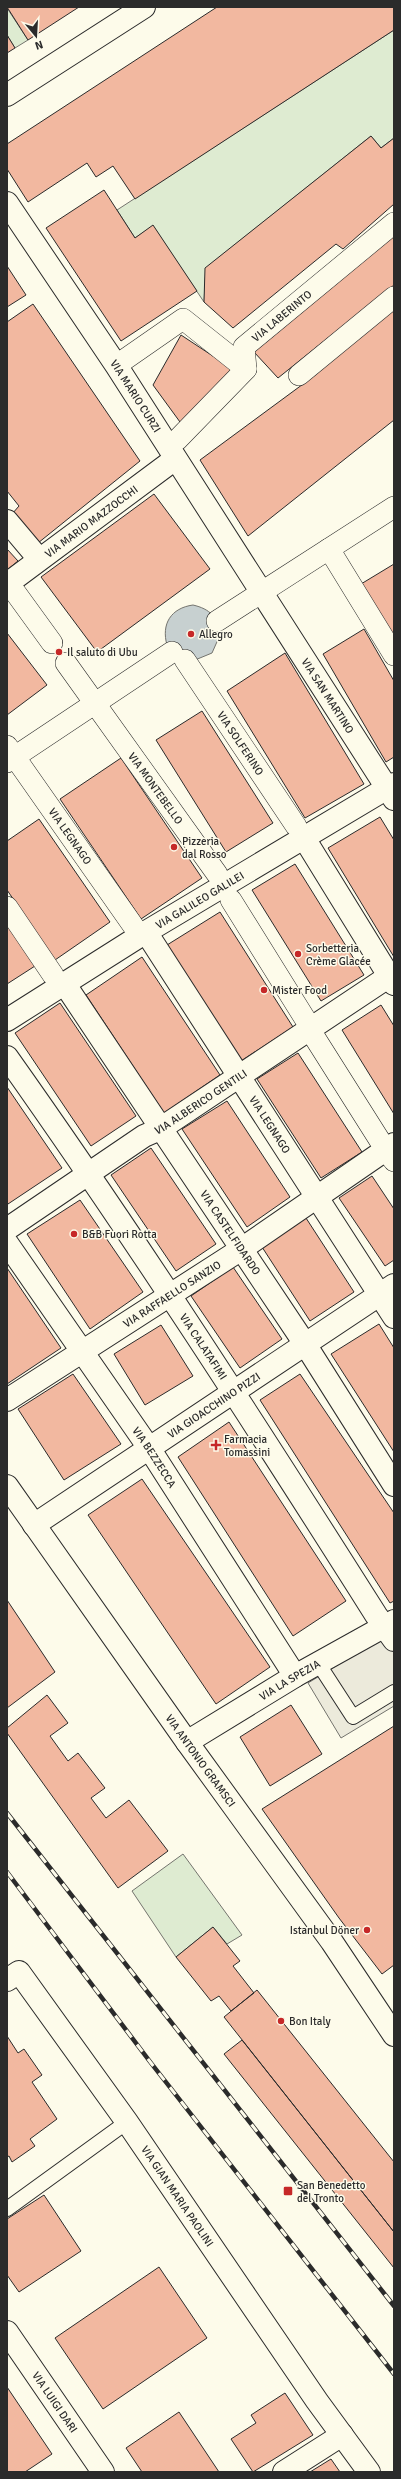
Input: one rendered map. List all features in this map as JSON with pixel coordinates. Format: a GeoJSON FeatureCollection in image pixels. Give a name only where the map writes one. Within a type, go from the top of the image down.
{"type":"FeatureCollection","features":[{"type":"Feature","properties":{"kind":"street"},"geometry":{"type":"LineString","coordinates":[[7,95],[144,7]]}},
{"type":"Feature","properties":{"kind":"street","name":"VIA MARIO CURZI"},"geometry":{"type":"LineString","coordinates":[[7,203],[116,365],[176,449],[262,592]]}},
{"type":"Feature","properties":{"kind":"street","name":"VIA LABERINTO"},"geometry":{"type":"LineString","coordinates":[[246,369],[244,347],[394,223]]}},
{"type":"Feature","properties":{"kind":"street"},"geometry":{"type":"LineString","coordinates":[[299,375],[394,297]]}},
{"type":"Feature","properties":{"kind":"street"},"geometry":{"type":"LineString","coordinates":[[124,360],[183,319],[246,369],[176,449]]}},
{"type":"Feature","properties":{"kind":"street","name":"VIA MARIO MAZZOCCHI"},"geometry":{"type":"LineString","coordinates":[[11,588],[39,559],[176,449]]}},
{"type":"Feature","properties":{"kind":"street"},"geometry":{"type":"LineString","coordinates":[[217,621],[394,507]]}},
{"type":"Feature","properties":{"kind":"street"},"geometry":{"type":"LineString","coordinates":[[7,521],[39,559]]}},
{"type":"Feature","properties":{"kind":"street"},"geometry":{"type":"LineString","coordinates":[[329,549],[394,655]]}},
{"type":"Feature","properties":{"kind":"street"},"geometry":{"type":"LineString","coordinates":[[11,588],[52,643]]}},
{"type":"Feature","properties":{"kind":"street","name":"VIA SAN MARTINO"},"geometry":{"type":"LineString","coordinates":[[262,592],[392,790]]}},
{"type":"Feature","properties":{"kind":"street","name":"VIA SOLFERINO"},"geometry":{"type":"LineString","coordinates":[[95,702],[178,656],[300,832],[392,978]]}},
{"type":"Feature","properties":{"kind":"street","name":"VIA MONTEBELLO"},"geometry":{"type":"LineString","coordinates":[[66,663],[217,874]]}},
{"type":"Feature","properties":{"kind":"street"},"geometry":{"type":"LineString","coordinates":[[10,754],[95,702]]}},
{"type":"Feature","properties":{"kind":"street","name":"VIA LEGNAGO"},"geometry":{"type":"LineString","coordinates":[[10,754],[140,929],[240,1075],[316,1197],[387,1290],[394,1316]]}},
{"type":"Feature","properties":{"kind":"street","name":"VIA GALILEO GALILEI"},"geometry":{"type":"LineString","coordinates":[[7,1020],[58,979],[300,832],[392,790]]}},
{"type":"Feature","properties":{"kind":"street"},"geometry":{"type":"LineString","coordinates":[[231,900],[311,1030],[390,1152]]}},
{"type":"Feature","properties":{"kind":"street","name":"VIA CASTELFIDARDO"},"geometry":{"type":"LineString","coordinates":[[7,907],[58,979],[305,1344],[394,1485]]}},
{"type":"Feature","properties":{"kind":"street","name":"VIA ALBERICO GENTILI"},"geometry":{"type":"LineString","coordinates":[[7,1229],[144,1136],[160,1130],[240,1075],[392,978]]}},
{"type":"Feature","properties":{"kind":"street","name":"VIA CALATAFIMI"},"geometry":{"type":"LineString","coordinates":[[7,1056],[90,1173],[168,1295],[235,1392],[376,1615],[391,1629]]}},
{"type":"Feature","properties":{"kind":"street","name":"VIA RAFFAELLO SANZIO"},"geometry":{"type":"LineString","coordinates":[[7,1400],[240,1250],[316,1197],[390,1152]]}},
{"type":"Feature","properties":{"kind":"street","name":"VIA BEZZECCA"},"geometry":{"type":"LineString","coordinates":[[7,1243],[148,1448],[295,1676]]}},
{"type":"Feature","properties":{"kind":"street","name":"VIA GIOACCHINO PIZZI"},"geometry":{"type":"LineString","coordinates":[[34,1525],[387,1290]]}},
{"type":"Feature","properties":{"kind":"street","name":"VIA ANTONIO GRAMSCI"},"geometry":{"type":"LineString","coordinates":[[7,1486],[187,1742],[332,1942],[394,2036]]}},
{"type":"Feature","properties":{"kind":"street","name":"VIA LA SPEZIA"},"geometry":{"type":"LineString","coordinates":[[187,1742],[318,1663],[391,1629]]}},
{"type":"Feature","properties":{"kind":"street","name":"VIA GIAN MARIA PAOLINI"},"geometry":{"type":"LineString","coordinates":[[7,1980],[19,1972],[127,2122],[369,2472]]}},
{"type":"Feature","properties":{"kind":"street","name":"VIA LUIGI DARI"},"geometry":{"type":"LineString","coordinates":[[7,2332],[103,2472]]}},
{"type":"Feature","properties":{"kind":"street"},"geometry":{"type":"LineString","coordinates":[[284,2472],[342,2435]]}},
{"type":"Feature","properties":{"kind":"lane"},"geometry":{"type":"LineString","coordinates":[[318,1663],[354,1717],[394,1692]]}},
{"type":"Feature","properties":{"kind":"lane"},"geometry":{"type":"LineString","coordinates":[[7,2209],[127,2122]]}},
{"type":"Feature","properties":{"kind":"green space"},"geometry":{"type":"Polygon","coordinates":[[[7,8],[28,40],[15,48],[7,35],[7,8]]]}},
{"type":"Feature","properties":{"kind":"green space"},"geometry":{"type":"Polygon","coordinates":[[[394,30],[394,138],[381,148],[371,136],[206,268],[204,302],[153,226],[135,238],[117,210],[394,30]]]}},
{"type":"Feature","properties":{"kind":"green space"},"geometry":{"type":"Polygon","coordinates":[[[183,1854],[242,1935],[227,1944],[213,1927],[176,1957],[132,1891],[183,1854]]]}},
{"type":"Feature","properties":{"kind":"shaded area"},"geometry":{"type":"Polygon","coordinates":[[[193,605],[204,609],[212,615],[217,623],[220,635],[212,653],[195,660],[167,645],[165,637],[167,624],[174,613],[185,607],[193,605]]]}},
{"type":"Feature","properties":{"kind":"shaded area"},"geometry":{"type":"Polygon","coordinates":[[[385,1636],[394,1651],[394,1706],[341,1738],[308,1683],[385,1636]]]}},
{"type":"Feature","properties":{"kind":"building"},"geometry":{"type":"Polygon","coordinates":[[[7,7],[79,7],[28,40],[7,7]]]}},
{"type":"Feature","properties":{"kind":"building"},"geometry":{"type":"Polygon","coordinates":[[[217,7],[394,7],[394,30],[135,199],[113,166],[96,177],[87,163],[28,202],[7,169],[7,144],[217,7]]]}},
{"type":"Feature","properties":{"kind":"building"},"geometry":{"type":"Polygon","coordinates":[[[7,35],[15,48],[7,53],[7,35]]]}},
{"type":"Feature","properties":{"kind":"building"},"geometry":{"type":"Polygon","coordinates":[[[371,136],[381,148],[394,138],[394,204],[343,249],[336,244],[233,328],[204,302],[205,268],[371,136]]]}},
{"type":"Feature","properties":{"kind":"building"},"geometry":{"type":"Polygon","coordinates":[[[104,190],[135,238],[153,225],[197,291],[121,341],[46,228],[104,190]]]}},
{"type":"Feature","properties":{"kind":"building"},"geometry":{"type":"Polygon","coordinates":[[[394,236],[394,285],[278,378],[254,352],[394,236]]]}},
{"type":"Feature","properties":{"kind":"building"},"geometry":{"type":"Polygon","coordinates":[[[7,266],[26,295],[7,307],[7,266]]]}},
{"type":"Feature","properties":{"kind":"building"},"geometry":{"type":"Polygon","coordinates":[[[33,304],[140,461],[38,543],[12,514],[19,506],[7,491],[7,322],[33,304]]]}},
{"type":"Feature","properties":{"kind":"building"},"geometry":{"type":"Polygon","coordinates":[[[394,308],[394,420],[248,536],[200,460],[314,376],[394,308]]]}},
{"type":"Feature","properties":{"kind":"building"},"geometry":{"type":"Polygon","coordinates":[[[181,335],[234,370],[180,422],[153,385],[181,335]]]}},
{"type":"Feature","properties":{"kind":"building"},"geometry":{"type":"Polygon","coordinates":[[[154,494],[210,569],[97,652],[41,577],[154,494]]]}},
{"type":"Feature","properties":{"kind":"building"},"geometry":{"type":"Polygon","coordinates":[[[7,549],[18,561],[7,570],[7,549]]]}},
{"type":"Feature","properties":{"kind":"building"},"geometry":{"type":"Polygon","coordinates":[[[394,564],[394,639],[361,584],[394,564]]]}},
{"type":"Feature","properties":{"kind":"building"},"geometry":{"type":"Polygon","coordinates":[[[364,629],[394,681],[394,757],[386,762],[323,654],[364,629]]]}},
{"type":"Feature","properties":{"kind":"building"},"geometry":{"type":"Polygon","coordinates":[[[7,633],[47,685],[7,715],[7,633]]]}},
{"type":"Feature","properties":{"kind":"building"},"geometry":{"type":"Polygon","coordinates":[[[285,653],[364,784],[305,818],[227,691],[285,653]]]}},
{"type":"Feature","properties":{"kind":"building"},"geometry":{"type":"Polygon","coordinates":[[[202,711],[273,823],[226,852],[156,740],[202,711]]]}},
{"type":"Feature","properties":{"kind":"building"},"geometry":{"type":"Polygon","coordinates":[[[121,758],[202,878],[141,919],[60,799],[121,758]]]}},
{"type":"Feature","properties":{"kind":"building"},"geometry":{"type":"Polygon","coordinates":[[[380,817],[394,840],[394,957],[328,848],[380,817]]]}},
{"type":"Feature","properties":{"kind":"building"},"geometry":{"type":"Polygon","coordinates":[[[39,819],[110,922],[55,960],[7,890],[7,841],[39,819]]]}},
{"type":"Feature","properties":{"kind":"building"},"geometry":{"type":"Polygon","coordinates":[[[295,864],[364,975],[321,1001],[252,890],[295,864]]]}},
{"type":"Feature","properties":{"kind":"building"},"geometry":{"type":"Polygon","coordinates":[[[220,912],[293,1027],[241,1061],[167,945],[220,912]]]}},
{"type":"Feature","properties":{"kind":"building"},"geometry":{"type":"Polygon","coordinates":[[[7,922],[35,966],[7,984],[7,922]]]}},
{"type":"Feature","properties":{"kind":"building"},"geometry":{"type":"Polygon","coordinates":[[[142,957],[220,1075],[164,1113],[86,995],[142,957]]]}},
{"type":"Feature","properties":{"kind":"building"},"geometry":{"type":"Polygon","coordinates":[[[60,1003],[136,1116],[91,1146],[15,1033],[60,1003]]]}},
{"type":"Feature","properties":{"kind":"building"},"geometry":{"type":"Polygon","coordinates":[[[381,1005],[394,1026],[394,1114],[342,1030],[381,1005]]]}},
{"type":"Feature","properties":{"kind":"building"},"geometry":{"type":"Polygon","coordinates":[[[298,1053],[362,1152],[321,1178],[257,1079],[298,1053]]]}},
{"type":"Feature","properties":{"kind":"building"},"geometry":{"type":"Polygon","coordinates":[[[7,1087],[62,1168],[8,1204],[7,1202],[7,1087]]]}},
{"type":"Feature","properties":{"kind":"building"},"geometry":{"type":"Polygon","coordinates":[[[227,1101],[290,1197],[247,1227],[182,1129],[227,1101]]]}},
{"type":"Feature","properties":{"kind":"building"},"geometry":{"type":"Polygon","coordinates":[[[151,1148],[216,1244],[176,1271],[111,1175],[151,1148]]]}},
{"type":"Feature","properties":{"kind":"building"},"geometry":{"type":"Polygon","coordinates":[[[372,1176],[394,1209],[394,1260],[385,1266],[339,1198],[372,1176]]]}},
{"type":"Feature","properties":{"kind":"building"},"geometry":{"type":"Polygon","coordinates":[[[80,1200],[143,1292],[90,1329],[27,1234],[80,1200]]]}},
{"type":"Feature","properties":{"kind":"building"},"geometry":{"type":"Polygon","coordinates":[[[306,1218],[354,1292],[310,1321],[262,1247],[306,1218]]]}},
{"type":"Feature","properties":{"kind":"building"},"geometry":{"type":"Polygon","coordinates":[[[233,1267],[282,1339],[240,1368],[191,1296],[233,1267]]]}},
{"type":"Feature","properties":{"kind":"building"},"geometry":{"type":"Polygon","coordinates":[[[7,1268],[61,1348],[7,1384],[7,1268]]]}},
{"type":"Feature","properties":{"kind":"building"},"geometry":{"type":"Polygon","coordinates":[[[379,1324],[394,1348],[394,1452],[331,1354],[379,1324]]]}},
{"type":"Feature","properties":{"kind":"building"},"geometry":{"type":"Polygon","coordinates":[[[161,1325],[193,1376],[145,1405],[114,1354],[161,1325]]]}},
{"type":"Feature","properties":{"kind":"building"},"geometry":{"type":"Polygon","coordinates":[[[73,1374],[121,1444],[64,1480],[18,1409],[73,1374]]]}},
{"type":"Feature","properties":{"kind":"building"},"geometry":{"type":"Polygon","coordinates":[[[300,1374],[394,1513],[394,1601],[390,1603],[260,1400],[300,1374]]]}},
{"type":"Feature","properties":{"kind":"building"},"geometry":{"type":"Polygon","coordinates":[[[229,1422],[346,1601],[293,1636],[178,1457],[229,1422]]]}},
{"type":"Feature","properties":{"kind":"building"},"geometry":{"type":"Polygon","coordinates":[[[142,1479],[270,1667],[216,1704],[88,1515],[142,1479]]]}},
{"type":"Feature","properties":{"kind":"building"},"geometry":{"type":"Polygon","coordinates":[[[7,1600],[55,1672],[7,1708],[7,1600]]]}},
{"type":"Feature","properties":{"kind":"building"},"geometry":{"type":"Polygon","coordinates":[[[47,1695],[68,1723],[50,1736],[68,1761],[78,1753],[105,1788],[91,1798],[106,1818],[129,1800],[168,1851],[118,1888],[7,1733],[7,1728],[47,1695]]]}},
{"type":"Feature","properties":{"kind":"building"},"geometry":{"type":"Polygon","coordinates":[[[291,1705],[322,1754],[270,1786],[240,1737],[291,1705]]]}},
{"type":"Feature","properties":{"kind":"building"},"geometry":{"type":"Polygon","coordinates":[[[394,1726],[394,1965],[382,1974],[339,1918],[262,1809],[394,1726]]]}},
{"type":"Feature","properties":{"kind":"building"},"geometry":{"type":"Polygon","coordinates":[[[213,1927],[240,1961],[233,1966],[254,1993],[231,2011],[219,1996],[211,2001],[176,1957],[213,1927]]]}},
{"type":"Feature","properties":{"kind":"building"},"geometry":{"type":"Polygon","coordinates":[[[257,1990],[394,2162],[394,2232],[224,2017],[257,1990]]]}},
{"type":"Feature","properties":{"kind":"building"},"geometry":{"type":"Polygon","coordinates":[[[7,2036],[18,2053],[24,2049],[42,2075],[32,2082],[57,2119],[30,2139],[35,2146],[12,2162],[9,2156],[7,2157],[7,2036]]]}},
{"type":"Feature","properties":{"kind":"building"},"geometry":{"type":"Polygon","coordinates":[[[242,2040],[394,2232],[394,2268],[224,2054],[242,2040]]]}},
{"type":"Feature","properties":{"kind":"building"},"geometry":{"type":"Polygon","coordinates":[[[44,2195],[81,2251],[19,2292],[7,2275],[7,2219],[44,2195]]]}},
{"type":"Feature","properties":{"kind":"building"},"geometry":{"type":"Polygon","coordinates":[[[159,2267],[207,2338],[103,2409],[55,2338],[159,2267]]]}},
{"type":"Feature","properties":{"kind":"building"},"geometry":{"type":"Polygon","coordinates":[[[7,2387],[52,2454],[25,2472],[7,2472],[7,2387]]]}},
{"type":"Feature","properties":{"kind":"building"},"geometry":{"type":"Polygon","coordinates":[[[285,2393],[313,2435],[253,2472],[231,2439],[256,2423],[251,2415],[285,2393]]]}},
{"type":"Feature","properties":{"kind":"building"},"geometry":{"type":"Polygon","coordinates":[[[179,2412],[219,2472],[142,2472],[126,2448],[179,2412]]]}},
{"type":"Feature","properties":{"kind":"building"},"geometry":{"type":"Polygon","coordinates":[[[331,2459],[340,2472],[310,2472],[331,2459]]]}},
{"type":"Feature","properties":{"kind":"railway"},"geometry":{"type":"LineString","coordinates":[[7,1813],[394,2306]]}},
{"type":"Feature","properties":{"kind":"railway"},"geometry":{"type":"LineString","coordinates":[[7,1872],[151,2063],[394,2374]]}},
{"type":"Feature","properties":{"kind":"place","name":"Allegro"},"geometry":{"type":"Point","coordinates":[191,634]}},
{"type":"Feature","properties":{"kind":"place","name":"Il saluto di Ubu"},"geometry":{"type":"Point","coordinates":[59,652]}},
{"type":"Feature","properties":{"kind":"place","name":"Pizzeria dal Rosso"},"geometry":{"type":"Point","coordinates":[174,847]}},
{"type":"Feature","properties":{"kind":"place","name":"Sorbetteria Crème Glacée"},"geometry":{"type":"Point","coordinates":[298,954]}},
{"type":"Feature","properties":{"kind":"place","name":"Mister Food"},"geometry":{"type":"Point","coordinates":[264,990]}},
{"type":"Feature","properties":{"kind":"place","name":"B&B Fuori Rotta"},"geometry":{"type":"Point","coordinates":[74,1234]}},
{"type":"Feature","properties":{"kind":"place","name":"Farmacia Tomassini"},"geometry":{"type":"Point","coordinates":[216,1445]}},
{"type":"Feature","properties":{"kind":"place","name":"Istanbul Döner"},"geometry":{"type":"Point","coordinates":[367,1930]}},
{"type":"Feature","properties":{"kind":"place","name":"Bon Italy"},"geometry":{"type":"Point","coordinates":[281,2021]}},
{"type":"Feature","properties":{"kind":"place","name":"San Benedetto del Tronto"},"geometry":{"type":"Point","coordinates":[288,2191]}}]}
